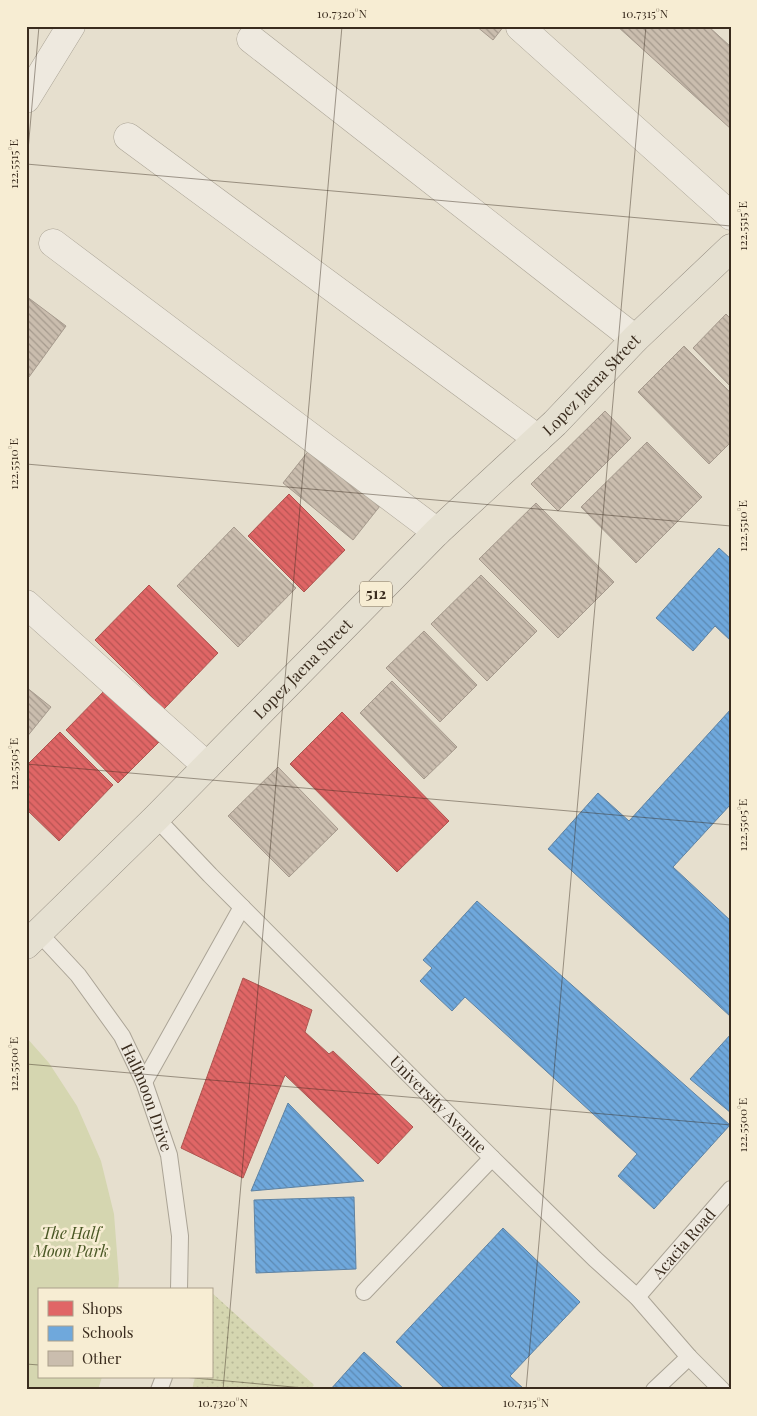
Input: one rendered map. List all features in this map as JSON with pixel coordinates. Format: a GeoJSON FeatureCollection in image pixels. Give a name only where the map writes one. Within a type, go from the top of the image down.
{"type":"FeatureCollection","features":[{"type":"Feature","properties":{"kind":"main road","name":"Lopez Jaena Street"},"geometry":{"type":"LineString","coordinates":[[33,939],[156,818],[437,532],[538,439],[635,339],[731,248]]}},
{"type":"Feature","properties":{"kind":"street"},"geometry":{"type":"LineString","coordinates":[[26,99],[71,26]]}},
{"type":"Feature","properties":{"kind":"street"},"geometry":{"type":"LineString","coordinates":[[520,27],[731,216]]}},
{"type":"Feature","properties":{"kind":"street"},"geometry":{"type":"LineString","coordinates":[[251,39],[635,339]]}},
{"type":"Feature","properties":{"kind":"street"},"geometry":{"type":"LineString","coordinates":[[128,136],[538,439]]}},
{"type":"Feature","properties":{"kind":"street"},"geometry":{"type":"LineString","coordinates":[[53,243],[437,532]]}},
{"type":"Feature","properties":{"kind":"street"},"geometry":{"type":"LineString","coordinates":[[26,604],[207,766]]}},
{"type":"Feature","properties":{"kind":"lane","name":"University Avenue"},"geometry":{"type":"LineString","coordinates":[[156,818],[242,908],[492,1158],[638,1297],[689,1357],[722,1390]]}},
{"type":"Feature","properties":{"kind":"lane"},"geometry":{"type":"LineString","coordinates":[[144,1082],[242,908]]}},
{"type":"Feature","properties":{"kind":"lane","name":"Halfmoon Drive"},"geometry":{"type":"LineString","coordinates":[[33,939],[78,975],[122,1036],[144,1082],[169,1155],[180,1236],[179,1288]]}},
{"type":"Feature","properties":{"kind":"lane"},"geometry":{"type":"LineString","coordinates":[[364,1292],[492,1158]]}},
{"type":"Feature","properties":{"kind":"lane","name":"Acacia Road"},"geometry":{"type":"LineString","coordinates":[[638,1297],[731,1189]]}},
{"type":"Feature","properties":{"kind":"lane"},"geometry":{"type":"LineString","coordinates":[[654,1390],[689,1357]]}},
{"type":"Feature","properties":{"kind":"lane"},"geometry":{"type":"LineString","coordinates":[[159,1390],[164,1378]]}},
{"type":"Feature","properties":{"kind":"green space","name":"The Half Moon Park"},"geometry":{"type":"Polygon","coordinates":[[[26,1037],[49,1063],[77,1106],[101,1161],[114,1214],[119,1279],[118,1288],[38,1288],[38,1378],[102,1378],[98,1390],[26,1390],[26,1037]]]}},
{"type":"Feature","properties":{"kind":"green space"},"geometry":{"type":"Polygon","coordinates":[[[212,1293],[314,1385],[310,1390],[192,1390],[195,1378],[212,1378],[212,1293]]]}},
{"type":"Feature","properties":{"kind":"building: Shops"},"geometry":{"type":"Polygon","coordinates":[[[289,494],[345,550],[304,592],[248,536],[289,494]]]}},
{"type":"Feature","properties":{"kind":"building: Shops"},"geometry":{"type":"Polygon","coordinates":[[[149,585],[218,653],[164,709],[95,640],[149,585]]]}},
{"type":"Feature","properties":{"kind":"building: Shops"},"geometry":{"type":"Polygon","coordinates":[[[107,688],[160,741],[118,783],[66,730],[107,688]]]}},
{"type":"Feature","properties":{"kind":"building: Shops"},"geometry":{"type":"Polygon","coordinates":[[[342,712],[449,821],[397,872],[290,764],[342,712]]]}},
{"type":"Feature","properties":{"kind":"building: Shops"},"geometry":{"type":"Polygon","coordinates":[[[60,732],[113,785],[59,841],[26,809],[26,766],[60,732]]]}},
{"type":"Feature","properties":{"kind":"building: Shops"},"geometry":{"type":"Polygon","coordinates":[[[243,978],[312,1010],[305,1032],[329,1054],[333,1051],[413,1127],[378,1164],[285,1075],[243,1178],[181,1148],[243,978]]]}},
{"type":"Feature","properties":{"kind":"building: Schools"},"geometry":{"type":"Polygon","coordinates":[[[719,548],[731,559],[731,641],[715,626],[693,651],[656,618],[719,548]]]}},
{"type":"Feature","properties":{"kind":"building: Schools"},"geometry":{"type":"Polygon","coordinates":[[[731,709],[731,804],[673,867],[731,921],[731,1017],[548,849],[598,793],[629,821],[731,709]]]}},
{"type":"Feature","properties":{"kind":"building: Schools"},"geometry":{"type":"Polygon","coordinates":[[[477,901],[730,1125],[654,1209],[618,1176],[637,1154],[465,997],[452,1011],[420,981],[432,968],[423,960],[477,901]]]}},
{"type":"Feature","properties":{"kind":"building: Schools"},"geometry":{"type":"Polygon","coordinates":[[[731,1034],[731,1113],[690,1079],[731,1034]]]}},
{"type":"Feature","properties":{"kind":"building: Schools"},"geometry":{"type":"Polygon","coordinates":[[[288,1103],[364,1181],[251,1191],[288,1103]]]}},
{"type":"Feature","properties":{"kind":"building: Schools"},"geometry":{"type":"Polygon","coordinates":[[[354,1197],[356,1269],[256,1273],[254,1200],[354,1197]]]}},
{"type":"Feature","properties":{"kind":"building: Schools"},"geometry":{"type":"Polygon","coordinates":[[[503,1228],[580,1302],[510,1376],[525,1390],[446,1390],[396,1342],[503,1228]]]}},
{"type":"Feature","properties":{"kind":"building: Schools"},"geometry":{"type":"Polygon","coordinates":[[[364,1352],[405,1390],[330,1390],[364,1352]]]}},
{"type":"Feature","properties":{"kind":"building: Other"},"geometry":{"type":"Polygon","coordinates":[[[476,26],[504,26],[493,40],[476,26]]]}},
{"type":"Feature","properties":{"kind":"building: Other"},"geometry":{"type":"Polygon","coordinates":[[[617,26],[708,26],[731,47],[731,129],[617,26]]]}},
{"type":"Feature","properties":{"kind":"building: Other"},"geometry":{"type":"Polygon","coordinates":[[[26,296],[66,326],[29,377],[26,375],[26,296]]]}},
{"type":"Feature","properties":{"kind":"building: Other"},"geometry":{"type":"Polygon","coordinates":[[[726,314],[731,319],[731,387],[693,348],[726,314]]]}},
{"type":"Feature","properties":{"kind":"building: Other"},"geometry":{"type":"Polygon","coordinates":[[[684,346],[731,393],[731,442],[709,464],[638,392],[684,346]]]}},
{"type":"Feature","properties":{"kind":"building: Other"},"geometry":{"type":"Polygon","coordinates":[[[605,411],[631,438],[558,511],[531,484],[605,411]]]}},
{"type":"Feature","properties":{"kind":"building: Other"},"geometry":{"type":"Polygon","coordinates":[[[647,442],[702,497],[636,563],[581,507],[647,442]]]}},
{"type":"Feature","properties":{"kind":"building: Other"},"geometry":{"type":"Polygon","coordinates":[[[310,449],[380,506],[353,540],[283,483],[310,449]]]}},
{"type":"Feature","properties":{"kind":"building: Other"},"geometry":{"type":"Polygon","coordinates":[[[536,503],[614,582],[558,638],[479,559],[536,503]]]}},
{"type":"Feature","properties":{"kind":"building: Other"},"geometry":{"type":"Polygon","coordinates":[[[234,527],[296,588],[238,647],[177,586],[234,527]]]}},
{"type":"Feature","properties":{"kind":"building: Other"},"geometry":{"type":"Polygon","coordinates":[[[481,575],[537,631],[487,681],[431,624],[481,575]]]}},
{"type":"Feature","properties":{"kind":"building: Other"},"geometry":{"type":"Polygon","coordinates":[[[424,631],[477,685],[440,722],[386,668],[424,631]]]}},
{"type":"Feature","properties":{"kind":"building: Other"},"geometry":{"type":"Polygon","coordinates":[[[392,681],[457,747],[424,779],[360,713],[392,681]]]}},
{"type":"Feature","properties":{"kind":"building: Other"},"geometry":{"type":"Polygon","coordinates":[[[26,687],[51,707],[26,738],[26,687]]]}},
{"type":"Feature","properties":{"kind":"building: Other"},"geometry":{"type":"Polygon","coordinates":[[[278,767],[338,829],[289,877],[228,816],[278,767]]]}}]}
